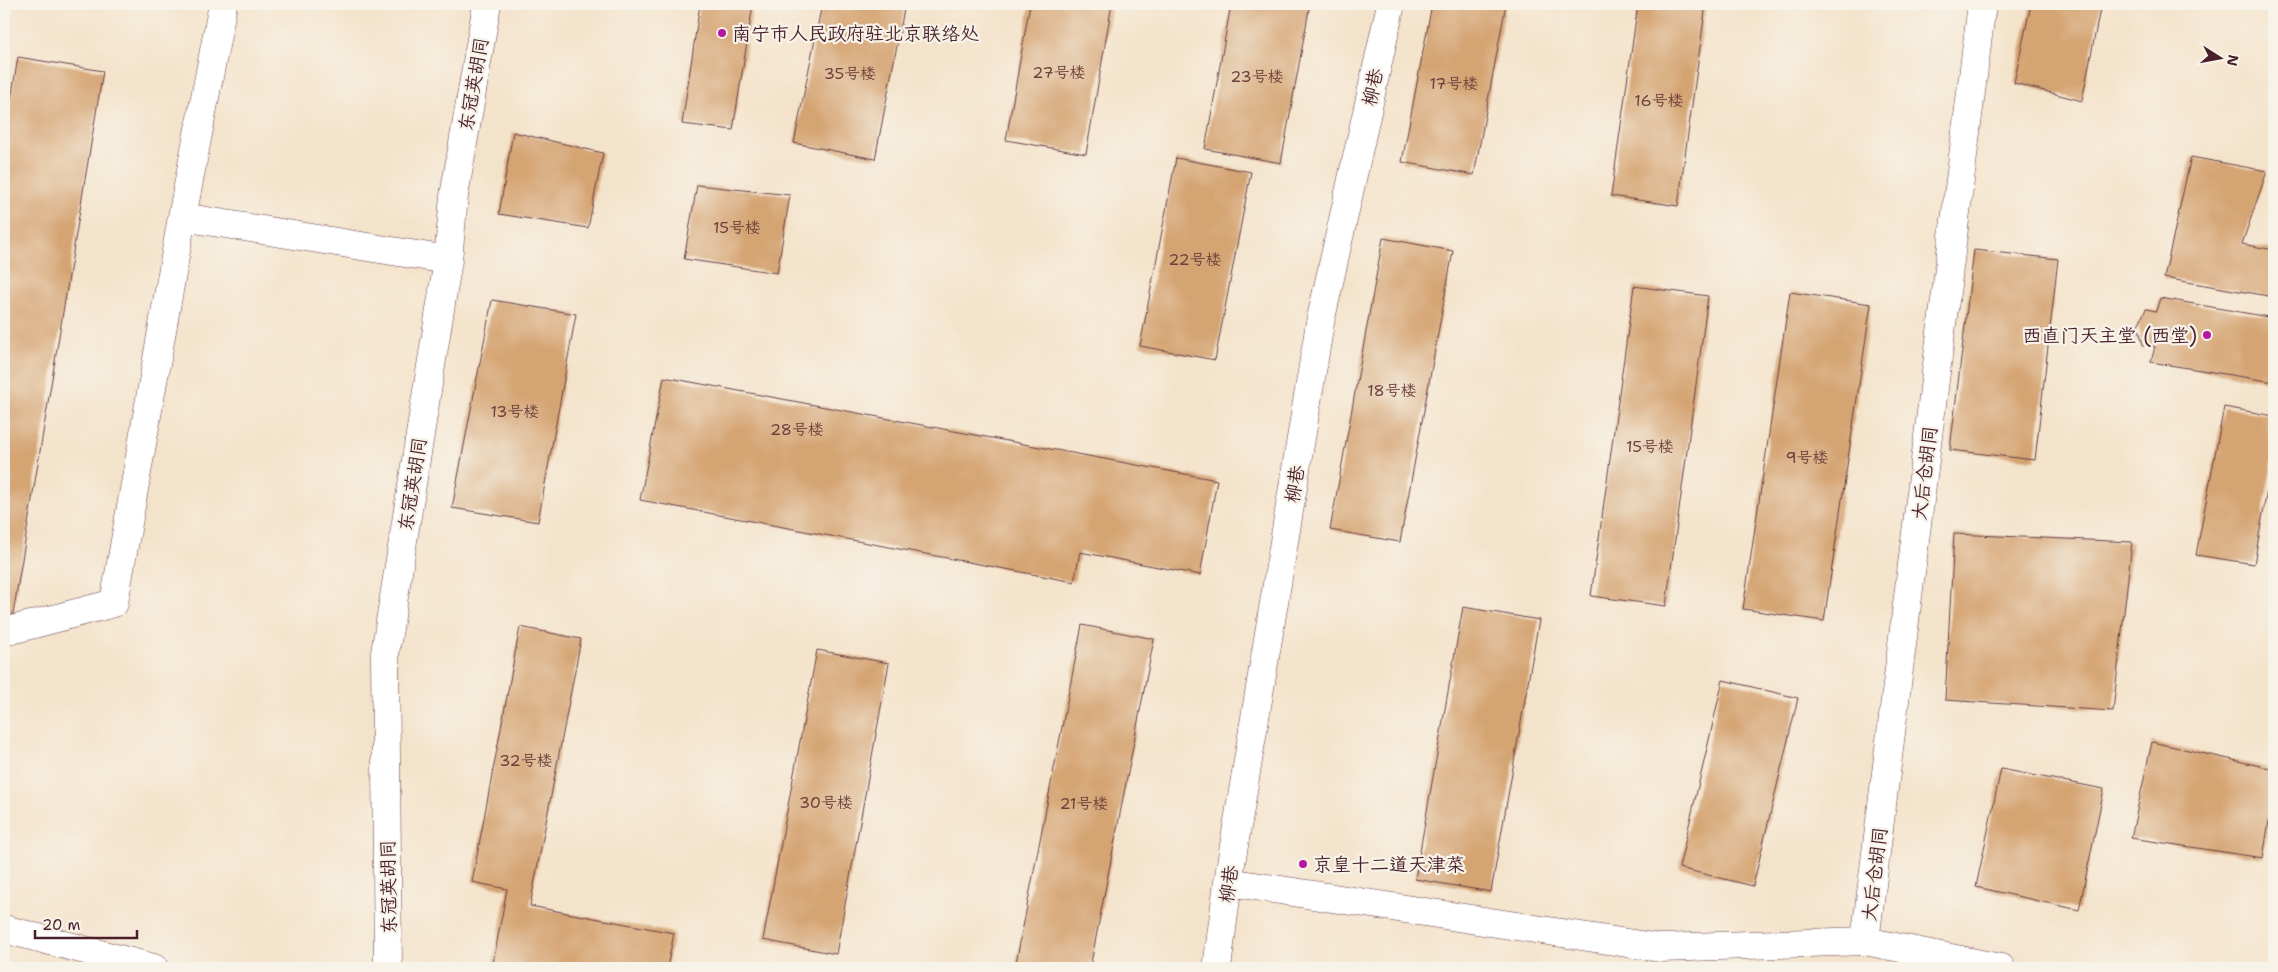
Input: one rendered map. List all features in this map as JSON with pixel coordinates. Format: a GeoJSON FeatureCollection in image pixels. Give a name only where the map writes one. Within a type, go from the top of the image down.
{"type":"FeatureCollection","features":[{"type":"Feature","properties":{"kind":"street"},"geometry":{"type":"LineString","coordinates":[[4,632],[114,603],[182,217],[223,4]]}},
{"type":"Feature","properties":{"kind":"street","name":"东冠英胡同"},"geometry":{"type":"LineString","coordinates":[[388,968],[385,653],[448,260],[454,196],[487,4]]}},
{"type":"Feature","properties":{"kind":"street","name":"柳巷"},"geometry":{"type":"LineString","coordinates":[[1217,968],[1228,882],[1320,323],[1391,4]]}},
{"type":"Feature","properties":{"kind":"street","name":"大后仓胡同"},"geometry":{"type":"LineString","coordinates":[[1865,941],[1982,4]]}},
{"type":"Feature","properties":{"kind":"street"},"geometry":{"type":"LineString","coordinates":[[182,217],[448,260]]}},
{"type":"Feature","properties":{"kind":"street"},"geometry":{"type":"LineString","coordinates":[[1228,882],[1660,948],[1865,941],[2001,968]]}},
{"type":"Feature","properties":{"kind":"street"},"geometry":{"type":"LineString","coordinates":[[4,929],[154,968]]}},
{"type":"Feature","properties":{"kind":"building"},"geometry":{"type":"Polygon","coordinates":[[[700,4],[753,4],[733,130],[682,124],[700,4]]]}},
{"type":"Feature","properties":{"kind":"building"},"geometry":{"type":"Polygon","coordinates":[[[822,4],[905,4],[875,159],[794,143],[822,4]]]}},
{"type":"Feature","properties":{"kind":"building"},"geometry":{"type":"Polygon","coordinates":[[[1030,4],[1112,4],[1086,154],[1006,140],[1030,4]]]}},
{"type":"Feature","properties":{"kind":"building"},"geometry":{"type":"Polygon","coordinates":[[[1231,4],[1310,4],[1281,163],[1205,149],[1231,4]]]}},
{"type":"Feature","properties":{"kind":"building"},"geometry":{"type":"Polygon","coordinates":[[[1432,4],[1506,4],[1474,175],[1402,162],[1432,4]]]}},
{"type":"Feature","properties":{"kind":"building"},"geometry":{"type":"Polygon","coordinates":[[[1638,4],[1706,4],[1678,206],[1611,196],[1638,4]]]}},
{"type":"Feature","properties":{"kind":"building"},"geometry":{"type":"Polygon","coordinates":[[[2031,4],[2101,4],[2082,101],[2014,83],[2031,4]]]}},
{"type":"Feature","properties":{"kind":"building"},"geometry":{"type":"Polygon","coordinates":[[[18,57],[103,71],[12,620],[4,618],[4,143],[18,57]]]}},
{"type":"Feature","properties":{"kind":"building"},"geometry":{"type":"Polygon","coordinates":[[[513,132],[603,153],[588,228],[499,214],[513,132]]]}},
{"type":"Feature","properties":{"kind":"building"},"geometry":{"type":"Polygon","coordinates":[[[2191,157],[2267,171],[2242,244],[2274,250],[2274,297],[2164,278],[2191,157]]]}},
{"type":"Feature","properties":{"kind":"building"},"geometry":{"type":"Polygon","coordinates":[[[1176,158],[1251,172],[1215,360],[1140,346],[1176,158]]]}},
{"type":"Feature","properties":{"kind":"building"},"geometry":{"type":"Polygon","coordinates":[[[697,185],[790,195],[777,273],[684,259],[697,185]]]}},
{"type":"Feature","properties":{"kind":"building"},"geometry":{"type":"Polygon","coordinates":[[[1383,238],[1453,251],[1400,542],[1330,530],[1383,238]]]}},
{"type":"Feature","properties":{"kind":"building"},"geometry":{"type":"Polygon","coordinates":[[[1974,250],[2058,259],[2035,460],[1950,450],[1974,250]]]}},
{"type":"Feature","properties":{"kind":"building"},"geometry":{"type":"Polygon","coordinates":[[[1634,286],[1708,296],[1666,606],[1591,596],[1634,286]]]}},
{"type":"Feature","properties":{"kind":"building"},"geometry":{"type":"Polygon","coordinates":[[[1790,292],[1871,304],[1824,621],[1743,609],[1790,292]]]}},
{"type":"Feature","properties":{"kind":"building","name":"西直门天主堂 (西堂)"},"geometry":{"type":"Polygon","coordinates":[[[2160,298],[2274,318],[2274,382],[2151,362],[2155,347],[2143,345],[2138,325],[2146,309],[2156,311],[2160,298]]]}},
{"type":"Feature","properties":{"kind":"building"},"geometry":{"type":"Polygon","coordinates":[[[492,300],[576,314],[538,522],[452,508],[492,300]]]}},
{"type":"Feature","properties":{"kind":"building"},"geometry":{"type":"Polygon","coordinates":[[[664,377],[1217,480],[1200,575],[1080,552],[1074,582],[640,500],[664,377]]]}},
{"type":"Feature","properties":{"kind":"building"},"geometry":{"type":"Polygon","coordinates":[[[2224,407],[2274,416],[2274,451],[2254,564],[2196,555],[2224,407]]]}},
{"type":"Feature","properties":{"kind":"building"},"geometry":{"type":"Polygon","coordinates":[[[1954,534],[2132,542],[2113,711],[1945,700],[1954,534]]]}},
{"type":"Feature","properties":{"kind":"building"},"geometry":{"type":"Polygon","coordinates":[[[1463,607],[1539,620],[1491,892],[1415,879],[1463,607]]]}},
{"type":"Feature","properties":{"kind":"building"},"geometry":{"type":"Polygon","coordinates":[[[1082,625],[1154,639],[1090,968],[1015,968],[1082,625]]]}},
{"type":"Feature","properties":{"kind":"building"},"geometry":{"type":"Polygon","coordinates":[[[520,627],[581,639],[530,906],[674,933],[667,968],[492,968],[507,889],[472,882],[520,627]]]}},
{"type":"Feature","properties":{"kind":"building"},"geometry":{"type":"Polygon","coordinates":[[[817,650],[889,663],[836,954],[763,940],[817,650]]]}},
{"type":"Feature","properties":{"kind":"building"},"geometry":{"type":"Polygon","coordinates":[[[1723,680],[1798,698],[1753,886],[1679,868],[1723,680]]]}},
{"type":"Feature","properties":{"kind":"building"},"geometry":{"type":"Polygon","coordinates":[[[2152,742],[2274,769],[2274,790],[2263,858],[2131,838],[2152,742]]]}},
{"type":"Feature","properties":{"kind":"building"},"geometry":{"type":"Polygon","coordinates":[[[2001,769],[2104,789],[2079,910],[1976,887],[2001,769]]]}},
{"type":"Feature","properties":{"kind":"place","name":"南宁市人民政府驻北京联络处"},"geometry":{"type":"Point","coordinates":[722,33]}},
{"type":"Feature","properties":{"kind":"place","name":"西直门天主堂 (西堂)"},"geometry":{"type":"Point","coordinates":[2207,335]}},
{"type":"Feature","properties":{"kind":"place","name":"京皇十二道天津菜"},"geometry":{"type":"Point","coordinates":[1303,864]}}]}
